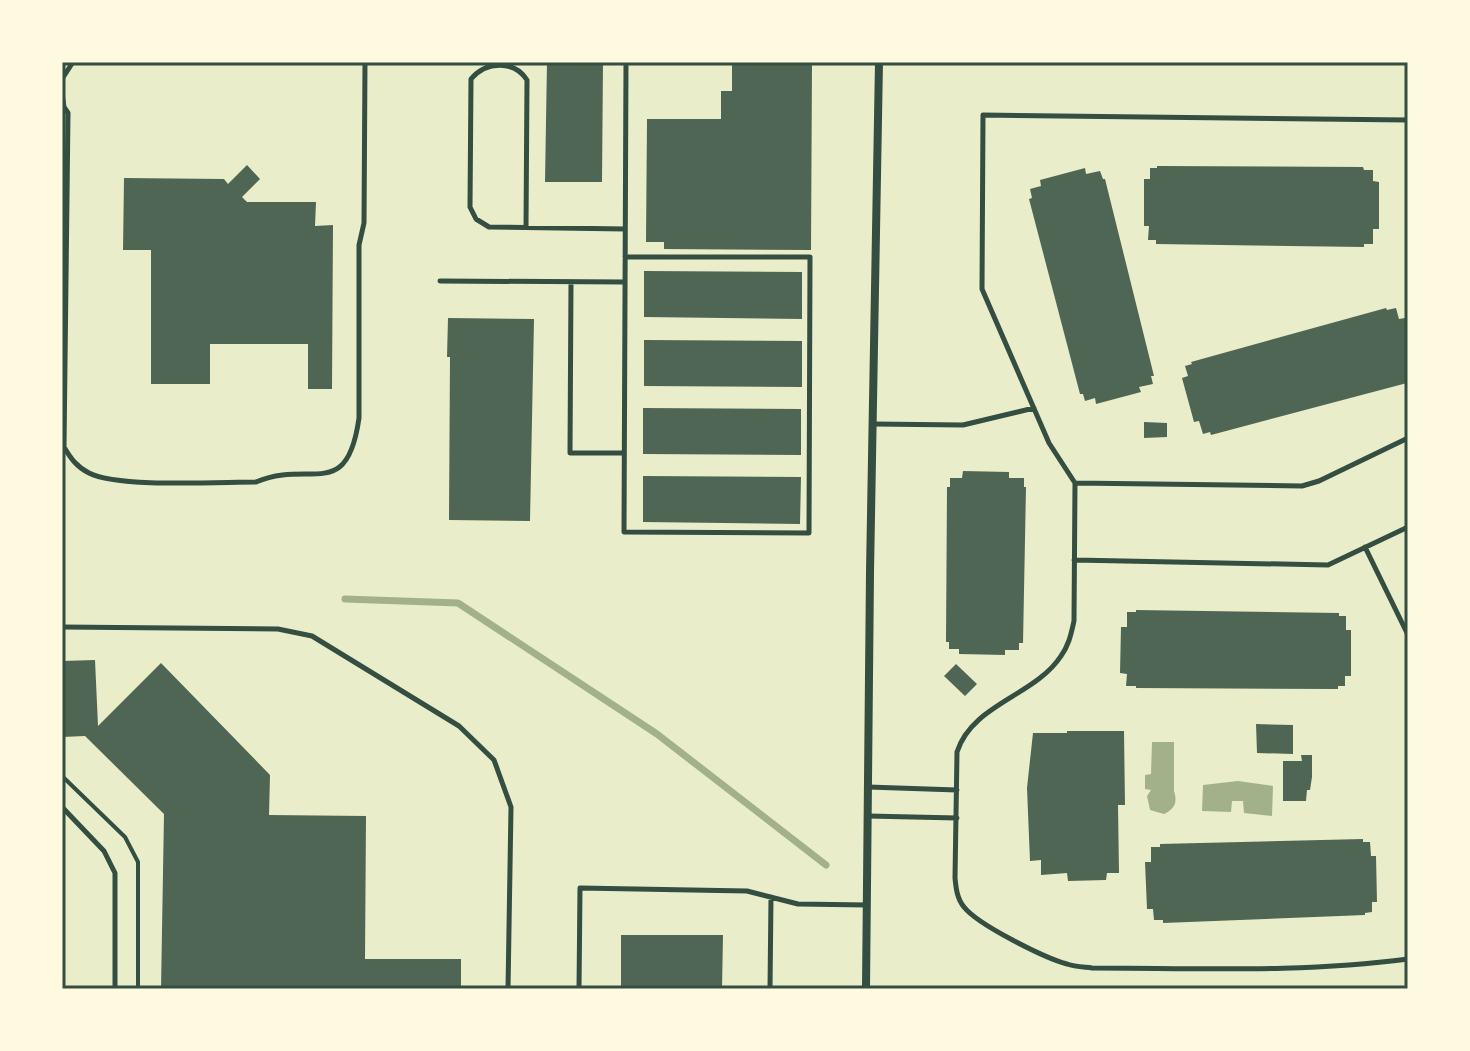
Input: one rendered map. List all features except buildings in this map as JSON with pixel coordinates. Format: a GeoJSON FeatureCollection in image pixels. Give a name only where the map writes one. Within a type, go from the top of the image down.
{"type":"FeatureCollection","features":[{"type":"Feature","properties":{"kind":"street"},"geometry":{"type":"LineString","coordinates":[[866,989],[879,62]]}},
{"type":"Feature","properties":{"kind":"lane"},"geometry":{"type":"LineString","coordinates":[[62,79],[73,62]]}},
{"type":"Feature","properties":{"kind":"lane"},"geometry":{"type":"LineString","coordinates":[[62,94],[68,113],[64,171],[64,447],[73,462],[91,474],[117,480],[256,482],[273,475],[324,475],[340,469],[349,458],[356,440],[359,418],[359,245],[364,223],[365,62]]}},
{"type":"Feature","properties":{"kind":"lane"},"geometry":{"type":"LineString","coordinates":[[625,257],[810,257],[809,533],[624,532],[624,453],[625,229],[626,62]]}},
{"type":"Feature","properties":{"kind":"lane"},"geometry":{"type":"LineString","coordinates":[[526,227],[527,80],[521,70],[510,65],[490,66],[478,71],[471,79],[470,207],[476,219],[489,227],[625,229]]}},
{"type":"Feature","properties":{"kind":"lane"},"geometry":{"type":"LineString","coordinates":[[1408,120],[983,115],[982,289],[1055,454],[1075,483],[1074,621],[1069,642],[1060,659],[1039,679],[971,726],[962,737],[957,752],[955,878],[963,906],[997,932],[1066,964],[1092,968],[1288,969],[1367,965],[1408,959]]}},
{"type":"Feature","properties":{"kind":"lane"},"geometry":{"type":"LineString","coordinates":[[440,281],[625,282]]}},
{"type":"Feature","properties":{"kind":"lane"},"geometry":{"type":"LineString","coordinates":[[571,282],[570,453],[624,453]]}},
{"type":"Feature","properties":{"kind":"lane"},"geometry":{"type":"LineString","coordinates":[[873,424],[963,425],[1034,408]]}},
{"type":"Feature","properties":{"kind":"lane"},"geometry":{"type":"LineString","coordinates":[[1075,483],[1302,486],[1319,481],[1408,438]]}},
{"type":"Feature","properties":{"kind":"lane"},"geometry":{"type":"LineString","coordinates":[[1074,560],[1328,565],[1408,527]]}},
{"type":"Feature","properties":{"kind":"lane"},"geometry":{"type":"LineString","coordinates":[[1365,547],[1408,635]]}},
{"type":"Feature","properties":{"kind":"lane"},"geometry":{"type":"LineString","coordinates":[[62,627],[278,629],[312,636],[459,726],[494,760],[511,807],[508,989]]}},
{"type":"Feature","properties":{"kind":"lane"},"geometry":{"type":"LineString","coordinates":[[868,787],[957,790]]}},
{"type":"Feature","properties":{"kind":"lane"},"geometry":{"type":"LineString","coordinates":[[62,807],[104,851],[115,873],[115,989]]}},
{"type":"Feature","properties":{"kind":"lane"},"geometry":{"type":"LineString","coordinates":[[868,816],[957,818]]}},
{"type":"Feature","properties":{"kind":"lane"},"geometry":{"type":"LineString","coordinates":[[579,989],[580,888],[747,891],[798,904],[867,905]]}},
{"type":"Feature","properties":{"kind":"lane"},"geometry":{"type":"LineString","coordinates":[[770,989],[771,897]]}},
{"type":"Feature","properties":{"kind":"shaded area"},"geometry":{"type":"Polygon","coordinates":[[[1152,742],[1174,742],[1175,802],[1173,808],[1164,814],[1150,810],[1147,796],[1151,790],[1145,789],[1145,775],[1151,774],[1152,742]]]}},
{"type":"Feature","properties":{"kind":"shaded area"},"geometry":{"type":"Polygon","coordinates":[[[1238,781],[1273,786],[1272,816],[1244,813],[1243,801],[1232,801],[1231,812],[1202,811],[1203,785],[1238,781]]]}},
{"type":"Feature","properties":{"kind":"waterway"},"geometry":{"type":"LineString","coordinates":[[345,599],[458,603],[657,734],[826,865]]}}]}
